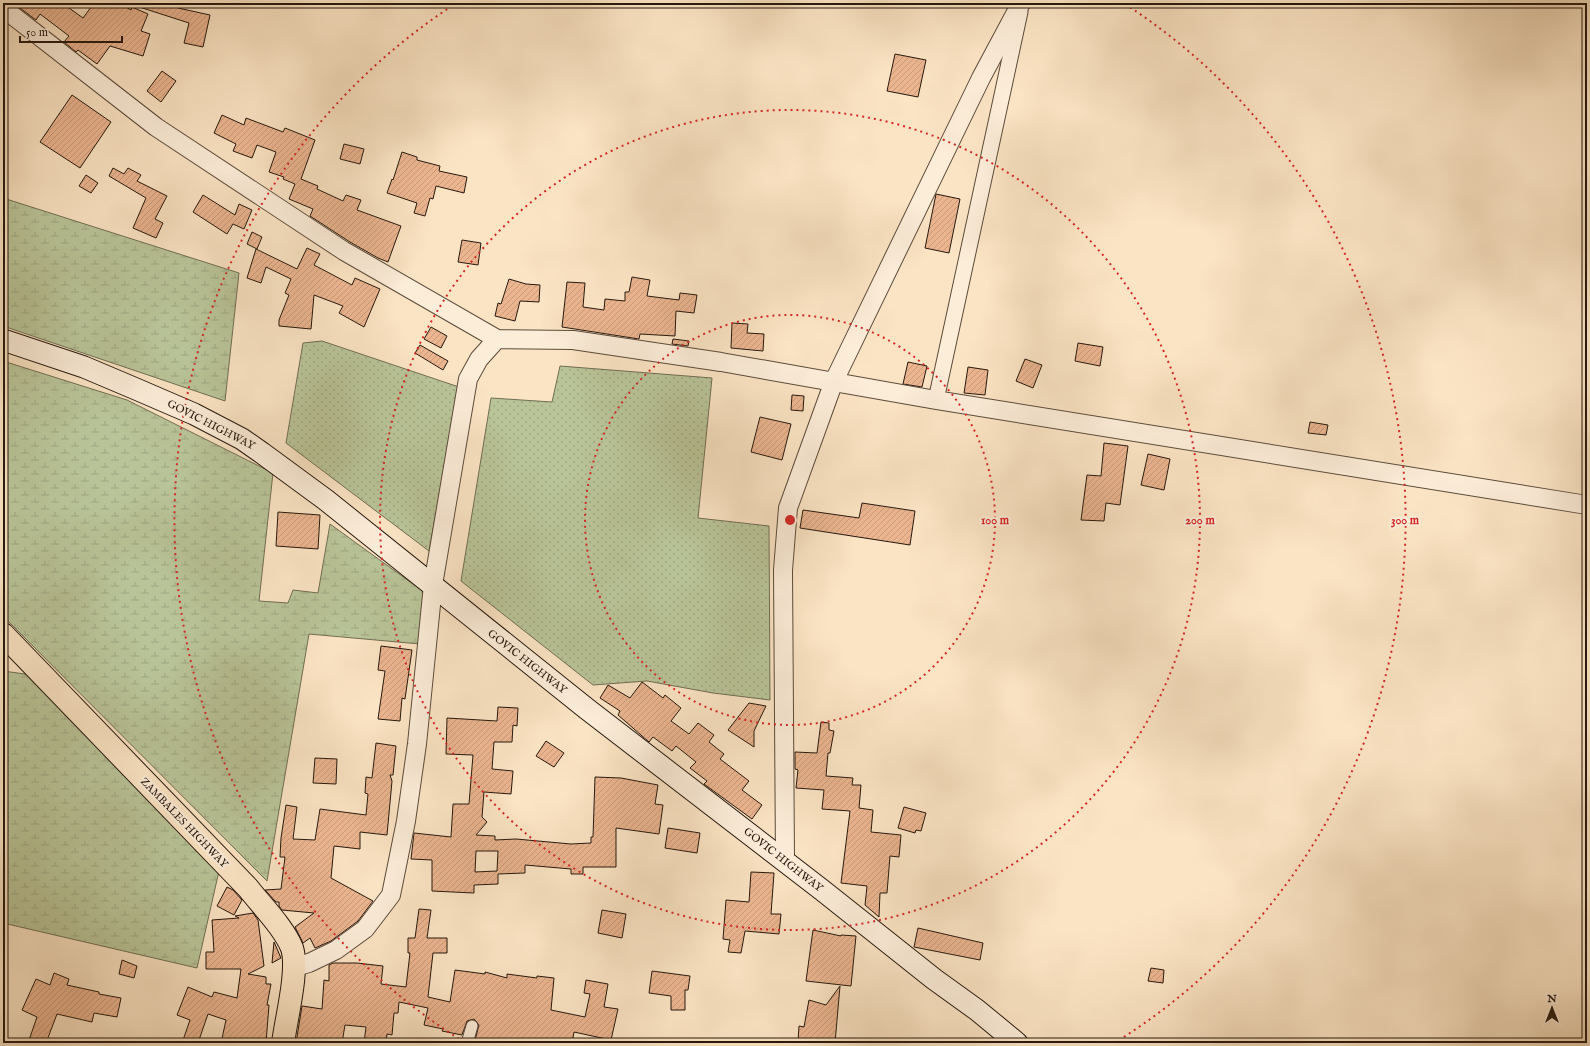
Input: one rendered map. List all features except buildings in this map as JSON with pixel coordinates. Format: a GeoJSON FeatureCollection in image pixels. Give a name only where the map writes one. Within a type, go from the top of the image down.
{"type":"FeatureCollection","features":[{"type":"Feature","properties":{"kind":"main road","name":"GOVIC HIGHWAY"},"geometry":{"type":"LineString","coordinates":[[3,340],[84,367],[123,383],[194,414],[242,439],[326,500],[587,709],[786,862],[1017,1043]]}},
{"type":"Feature","properties":{"kind":"main road","name":"ZAMBALES HIGHWAY"},"geometry":{"type":"LineString","coordinates":[[3,634],[248,888],[277,924],[292,948],[295,967],[282,1043]]}},
{"type":"Feature","properties":{"kind":"street"},"geometry":{"type":"LineString","coordinates":[[786,862],[783,586],[788,508],[834,381],[978,85],[1022,3]]}},
{"type":"Feature","properties":{"kind":"street"},"geometry":{"type":"LineString","coordinates":[[936,400],[1022,3]]}},
{"type":"Feature","properties":{"kind":"street"},"geometry":{"type":"LineString","coordinates":[[3,8],[156,127],[344,251],[497,339],[573,340],[834,381],[936,400],[1587,505]]}},
{"type":"Feature","properties":{"kind":"street"},"geometry":{"type":"LineString","coordinates":[[295,967],[309,964],[336,950],[365,929],[392,895],[406,821],[417,744],[434,585],[468,379],[479,359],[497,339]]}},
{"type":"Feature","properties":{"kind":"street"},"geometry":{"type":"LineString","coordinates":[[466,1043],[472,1026]]}},
{"type":"Feature","properties":{"kind":"green space"},"geometry":{"type":"Polygon","coordinates":[[[3,198],[239,273],[225,401],[3,326],[3,198]]]}},
{"type":"Feature","properties":{"kind":"green space"},"geometry":{"type":"Polygon","coordinates":[[[322,341],[459,387],[429,551],[286,443],[303,343],[322,341]]]}},
{"type":"Feature","properties":{"kind":"green space"},"geometry":{"type":"Polygon","coordinates":[[[3,361],[127,400],[273,473],[259,601],[288,603],[293,590],[318,593],[330,524],[424,592],[420,644],[309,634],[267,881],[3,616],[3,361]]]}},
{"type":"Feature","properties":{"kind":"green space"},"geometry":{"type":"Polygon","coordinates":[[[560,366],[712,378],[698,518],[769,526],[770,700],[713,693],[647,681],[593,685],[461,581],[491,398],[552,402],[560,366]]]}},
{"type":"Feature","properties":{"kind":"green space"},"geometry":{"type":"Polygon","coordinates":[[[3,671],[32,675],[219,871],[197,968],[3,923],[3,671]]]}}]}
